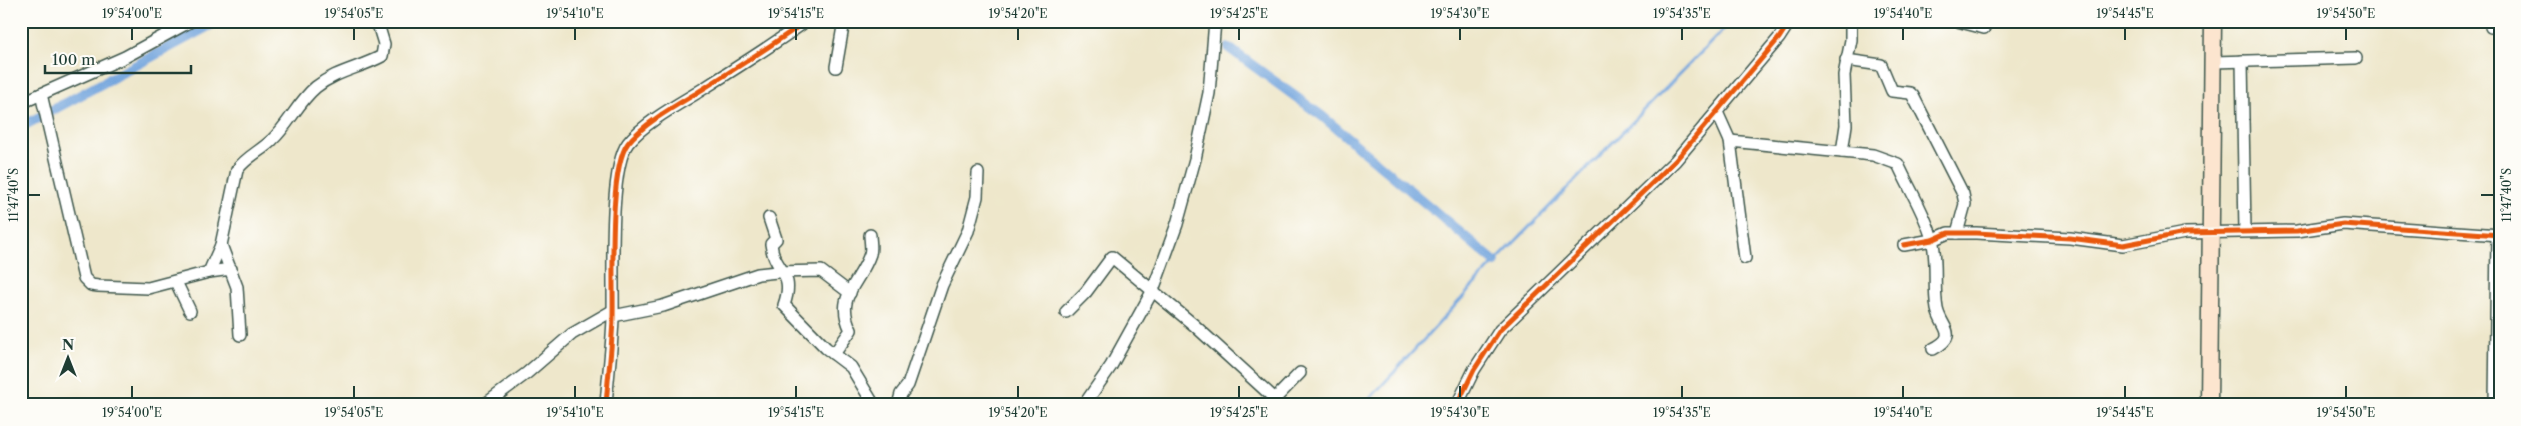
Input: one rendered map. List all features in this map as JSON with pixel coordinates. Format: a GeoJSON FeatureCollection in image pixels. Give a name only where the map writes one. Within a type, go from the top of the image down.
{"type":"FeatureCollection","features":[{"type":"Feature","properties":{"kind":"main road"},"geometry":{"type":"LineString","coordinates":[[2209,405],[2213,21]]}},
{"type":"Feature","properties":{"kind":"street"},"geometry":{"type":"LineString","coordinates":[[22,104],[126,57],[190,21]]}},
{"type":"Feature","properties":{"kind":"street"},"geometry":{"type":"LineString","coordinates":[[209,272],[221,245],[238,170],[243,162],[274,139],[306,96],[329,77],[382,56],[385,50],[377,21]]}},
{"type":"Feature","properties":{"kind":"street"},"geometry":{"type":"LineString","coordinates":[[606,405],[613,313],[617,186],[620,159],[628,143],[676,106],[806,21]]}},
{"type":"Feature","properties":{"kind":"street"},"geometry":{"type":"LineString","coordinates":[[836,67],[844,21]]}},
{"type":"Feature","properties":{"kind":"street"},"geometry":{"type":"LineString","coordinates":[[1084,405],[1111,366],[1153,290],[1177,224],[1195,159],[1209,93],[1215,21]]}},
{"type":"Feature","properties":{"kind":"street"},"geometry":{"type":"LineString","coordinates":[[1457,405],[1474,370],[1500,330],[1675,161],[1779,38],[1790,21]]}},
{"type":"Feature","properties":{"kind":"street"},"geometry":{"type":"LineString","coordinates":[[1842,152],[1846,125],[1844,75],[1851,40],[1851,21]]}},
{"type":"Feature","properties":{"kind":"street"},"geometry":{"type":"LineString","coordinates":[[1957,21],[1984,28]]}},
{"type":"Feature","properties":{"kind":"street"},"geometry":{"type":"LineString","coordinates":[[2213,62],[2356,58]]}},
{"type":"Feature","properties":{"kind":"street"},"geometry":{"type":"LineString","coordinates":[[1846,60],[1881,65],[1892,90],[1910,93],[1913,96],[1963,194],[1965,204],[1958,233]]}},
{"type":"Feature","properties":{"kind":"street"},"geometry":{"type":"LineString","coordinates":[[2242,61],[2245,231]]}},
{"type":"Feature","properties":{"kind":"street"},"geometry":{"type":"LineString","coordinates":[[41,94],[84,278],[91,284],[98,286],[148,288],[209,272],[231,269]]}},
{"type":"Feature","properties":{"kind":"street"},"geometry":{"type":"LineString","coordinates":[[1717,112],[1730,141],[1745,258]]}},
{"type":"Feature","properties":{"kind":"street"},"geometry":{"type":"LineString","coordinates":[[1730,141],[1873,155],[1898,164],[1932,240],[1935,258],[1937,308],[1947,327],[1948,334],[1943,344],[1933,349]]}},
{"type":"Feature","properties":{"kind":"street"},"geometry":{"type":"LineString","coordinates":[[898,405],[901,394],[908,385],[942,285],[968,231],[975,210],[978,173]]}},
{"type":"Feature","properties":{"kind":"street"},"geometry":{"type":"LineString","coordinates":[[769,218],[776,239],[771,244],[772,255],[784,272],[788,282],[788,293],[784,305],[791,315],[851,367],[874,405]]}},
{"type":"Feature","properties":{"kind":"street"},"geometry":{"type":"LineString","coordinates":[[1904,245],[1932,240],[1948,233],[2061,238],[2123,245],[2165,235],[2212,231],[2297,231],[2343,224],[2498,234],[2495,405]]}},
{"type":"Feature","properties":{"kind":"street"},"geometry":{"type":"LineString","coordinates":[[834,354],[851,330],[844,317],[846,301],[871,253],[870,234]]}},
{"type":"Feature","properties":{"kind":"street"},"geometry":{"type":"LineString","coordinates":[[221,245],[238,293],[240,336]]}},
{"type":"Feature","properties":{"kind":"street"},"geometry":{"type":"LineString","coordinates":[[1066,312],[1086,292],[1112,256],[1194,325],[1272,402],[1300,373]]}},
{"type":"Feature","properties":{"kind":"street"},"geometry":{"type":"LineString","coordinates":[[484,405],[572,334],[613,313],[663,306],[758,274],[821,271],[850,293]]}},
{"type":"Feature","properties":{"kind":"street"},"geometry":{"type":"LineString","coordinates":[[176,282],[190,311]]}},
{"type":"Feature","properties":{"kind":"waterway"},"geometry":{"type":"LineString","coordinates":[[21,127],[218,21]]}},
{"type":"Feature","properties":{"kind":"waterway"},"geometry":{"type":"LineString","coordinates":[[1364,405],[1495,262],[1732,21]]}},
{"type":"Feature","properties":{"kind":"waterway"},"geometry":{"type":"LineString","coordinates":[[1229,48],[1322,116],[1495,262]]}},
{"type":"Feature","properties":{"kind":"cycle path"},"geometry":{"type":"LineString","coordinates":[[606,405],[612,340],[613,227],[617,176],[628,143],[642,129],[660,116],[806,21]]}},
{"type":"Feature","properties":{"kind":"cycle path"},"geometry":{"type":"LineString","coordinates":[[1457,405],[1474,370],[1500,330],[1675,161],[1779,38],[1790,21]]}},
{"type":"Feature","properties":{"kind":"cycle path"},"geometry":{"type":"LineString","coordinates":[[1904,245],[1932,240],[1948,233],[2070,238],[2123,245],[2185,233],[2297,231],[2343,224],[2500,235]]}}]}
